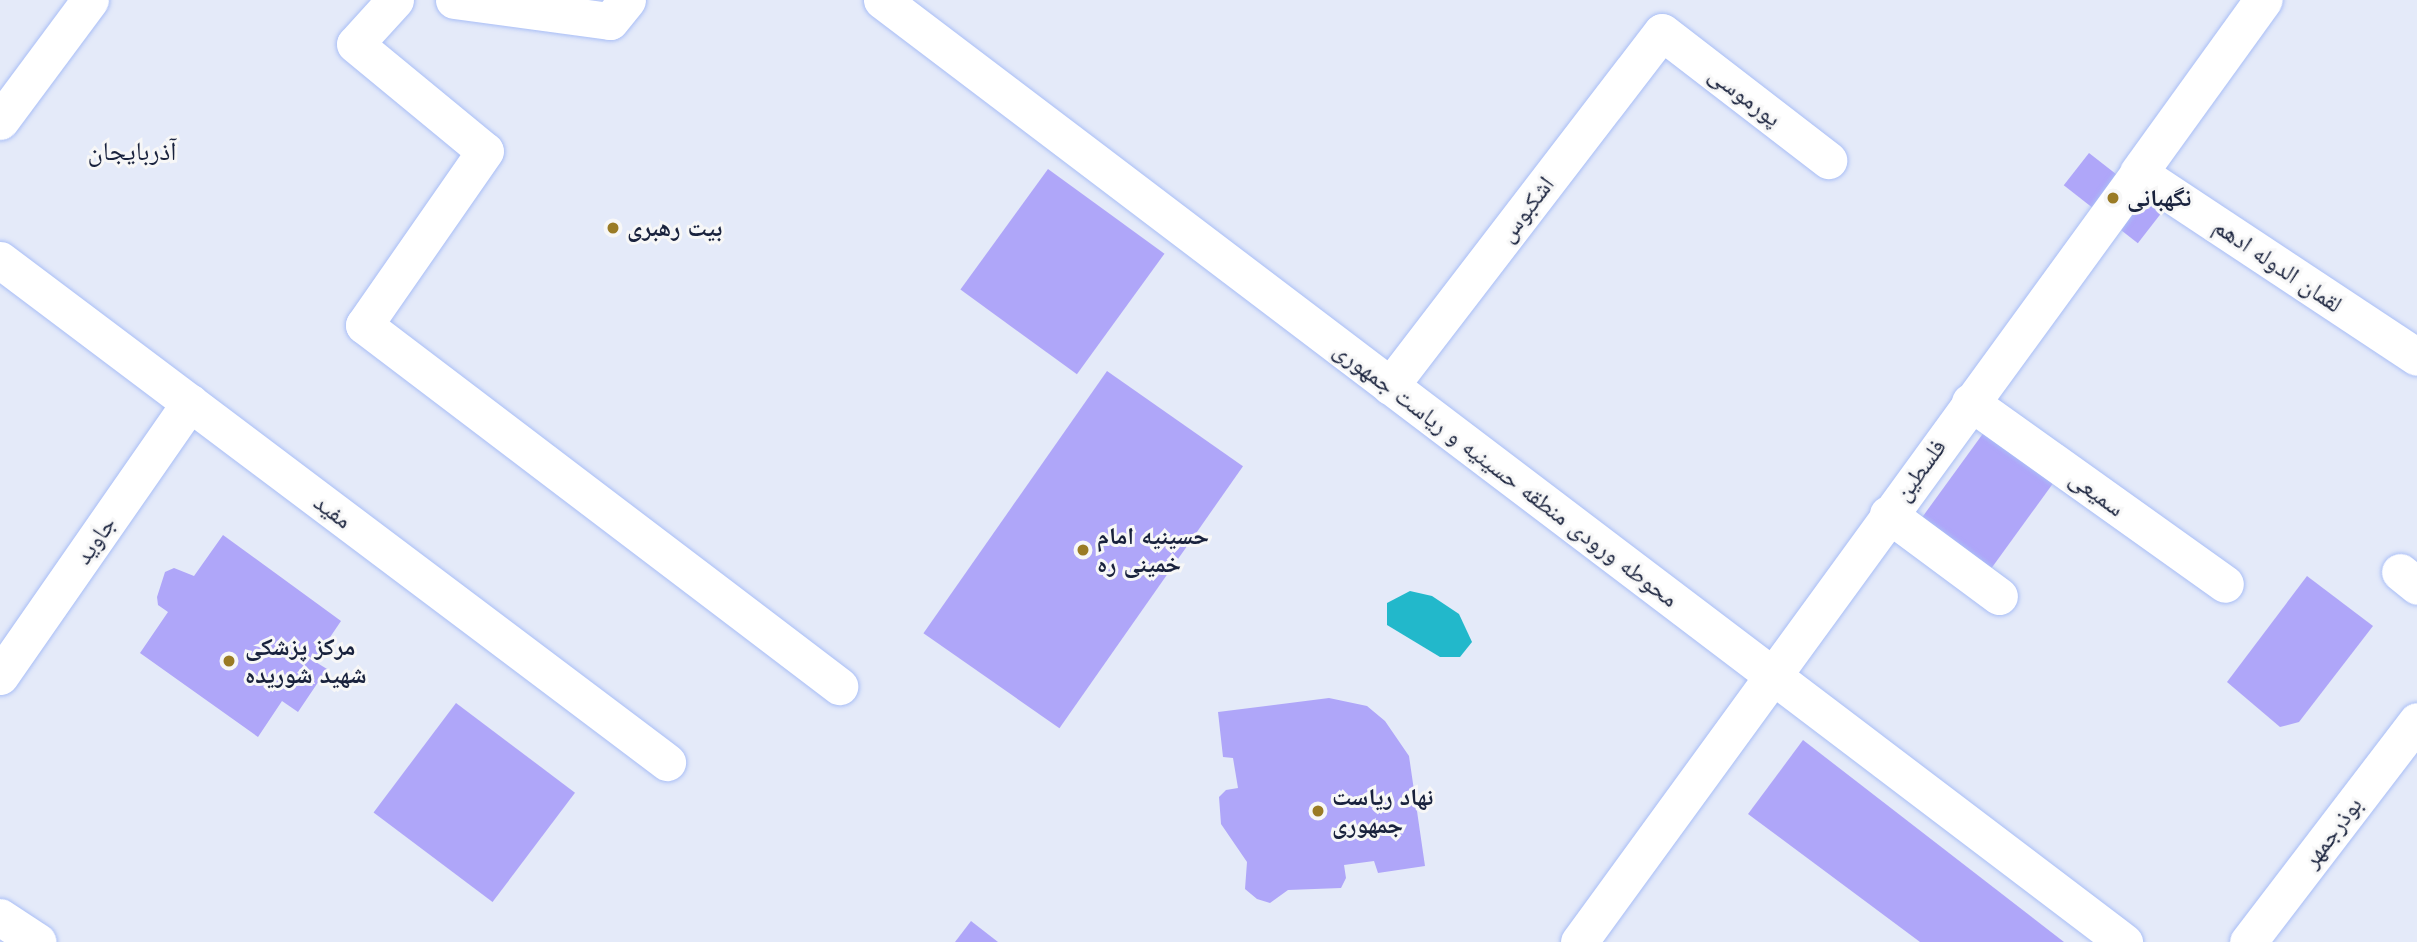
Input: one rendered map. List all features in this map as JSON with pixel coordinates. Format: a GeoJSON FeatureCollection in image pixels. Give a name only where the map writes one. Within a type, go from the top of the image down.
{"type":"FeatureCollection","features":[{"type":"Feature","properties":{"kind":"main road","name":"فلسطین"},"geometry":{"type":"LineString","coordinates":[[2139,173],[2264,0]]}},
{"type":"Feature","properties":{"kind":"street"},"geometry":{"type":"LineString","coordinates":[[0,121],[90,0]]}},
{"type":"Feature","properties":{"kind":"street"},"geometry":{"type":"LineString","coordinates":[[395,0],[355,44],[485,150],[364,325],[839,687]]}},
{"type":"Feature","properties":{"kind":"street"},"geometry":{"type":"LineString","coordinates":[[454,0],[610,21],[627,0]]}},
{"type":"Feature","properties":{"kind":"street","name":"محوطه ورودی منطقه حسینیه و ریاست جمهوری"},"geometry":{"type":"LineString","coordinates":[[887,2],[2124,942]]}},
{"type":"Feature","properties":{"kind":"street","name":"اشکبوس"},"geometry":{"type":"LineString","coordinates":[[1390,386],[1661,32]]}},
{"type":"Feature","properties":{"kind":"street","name":"پورموسی"},"geometry":{"type":"LineString","coordinates":[[1661,32],[1828,160]]}},
{"type":"Feature","properties":{"kind":"street","name":"لقمان الدوله ادهم"},"geometry":{"type":"LineString","coordinates":[[2139,173],[2417,357]]}},
{"type":"Feature","properties":{"kind":"street","name":"فلسطین"},"geometry":{"type":"LineString","coordinates":[[1578,942],[1770,674],[2139,173]]}},
{"type":"Feature","properties":{"kind":"street","name":"مفید"},"geometry":{"type":"LineString","coordinates":[[0,260],[667,762]]}},
{"type":"Feature","properties":{"kind":"street","name":"سمیعی"},"geometry":{"type":"LineString","coordinates":[[1970,402],[2225,584]]}},
{"type":"Feature","properties":{"kind":"street","name":"جاوید"},"geometry":{"type":"LineString","coordinates":[[0,676],[190,403]]}},
{"type":"Feature","properties":{"kind":"street"},"geometry":{"type":"LineString","coordinates":[[1888,514],[1999,596]]}},
{"type":"Feature","properties":{"kind":"street","name":"بوذرجمهر"},"geometry":{"type":"LineString","coordinates":[[2248,942],[2417,721]]}},
{"type":"Feature","properties":{"kind":"street"},"geometry":{"type":"LineString","coordinates":[[0,917],[38,942]]}},
{"type":"Feature","properties":{"kind":"water"},"geometry":{"type":"Polygon","coordinates":[[[1410,591],[1432,596],[1459,614],[1472,642],[1460,657],[1440,657],[1387,625],[1387,603],[1410,591]]]}},
{"type":"Feature","properties":{"kind":"building","name":"نگهبانی"},"geometry":{"type":"Polygon","coordinates":[[[2089,153],[2163,211],[2138,243],[2064,185],[2089,153]]]}},
{"type":"Feature","properties":{"kind":"building"},"geometry":{"type":"Polygon","coordinates":[[[1048,169],[1164,254],[1077,374],[960,290],[1048,169]]]}},
{"type":"Feature","properties":{"kind":"building","name":"حسینیه امام خمینی ره"},"geometry":{"type":"Polygon","coordinates":[[[1107,371],[1243,466],[1059,728],[923,633],[1107,371]]]}},
{"type":"Feature","properties":{"kind":"building"},"geometry":{"type":"Polygon","coordinates":[[[1987,428],[2057,479],[1990,570],[1921,519],[1987,428]]]}},
{"type":"Feature","properties":{"kind":"building"},"geometry":{"type":"Polygon","coordinates":[[[223,535],[341,621],[314,661],[327,669],[298,712],[282,701],[258,737],[140,653],[168,612],[158,605],[157,597],[165,572],[174,568],[194,576],[223,535]]]}},
{"type":"Feature","properties":{"kind":"building"},"geometry":{"type":"Polygon","coordinates":[[[2307,576],[2373,626],[2299,722],[2280,727],[2227,682],[2307,576]]]}},
{"type":"Feature","properties":{"kind":"building","name":"نهاد ریاست جمهوری"},"geometry":{"type":"Polygon","coordinates":[[[1329,698],[1367,706],[1385,721],[1409,756],[1425,866],[1378,873],[1374,861],[1344,865],[1346,878],[1341,888],[1288,890],[1270,903],[1257,899],[1245,889],[1247,862],[1221,824],[1219,797],[1226,790],[1238,788],[1233,758],[1223,757],[1218,712],[1329,698]]]}},
{"type":"Feature","properties":{"kind":"building"},"geometry":{"type":"Polygon","coordinates":[[[456,703],[575,793],[493,902],[374,812],[456,703]]]}},
{"type":"Feature","properties":{"kind":"building"},"geometry":{"type":"Polygon","coordinates":[[[1803,740],[2064,942],[1920,942],[1748,814],[1803,740]]]}},
{"type":"Feature","properties":{"kind":"building"},"geometry":{"type":"Polygon","coordinates":[[[971,921],[998,942],[955,942],[971,921]]]}},
{"type":"Feature","properties":{"kind":"place","name":"نگهبانی"},"geometry":{"type":"Point","coordinates":[2113,198]}},
{"type":"Feature","properties":{"kind":"place","name":"بیت رهبری"},"geometry":{"type":"Point","coordinates":[613,228]}},
{"type":"Feature","properties":{"kind":"place","name":"حسینیه امام خمینی ره"},"geometry":{"type":"Point","coordinates":[1083,550]}},
{"type":"Feature","properties":{"kind":"place","name":"مرکز پزشکی شهید شوریده"},"geometry":{"type":"Point","coordinates":[229,661]}},
{"type":"Feature","properties":{"kind":"place","name":"نهاد ریاست جمهوری"},"geometry":{"type":"Point","coordinates":[1318,811]}},
{"type":"Feature","properties":{"kind":"district","name":"آذربایجان"},"geometry":{"type":"Point","coordinates":[132,152]}}]}
